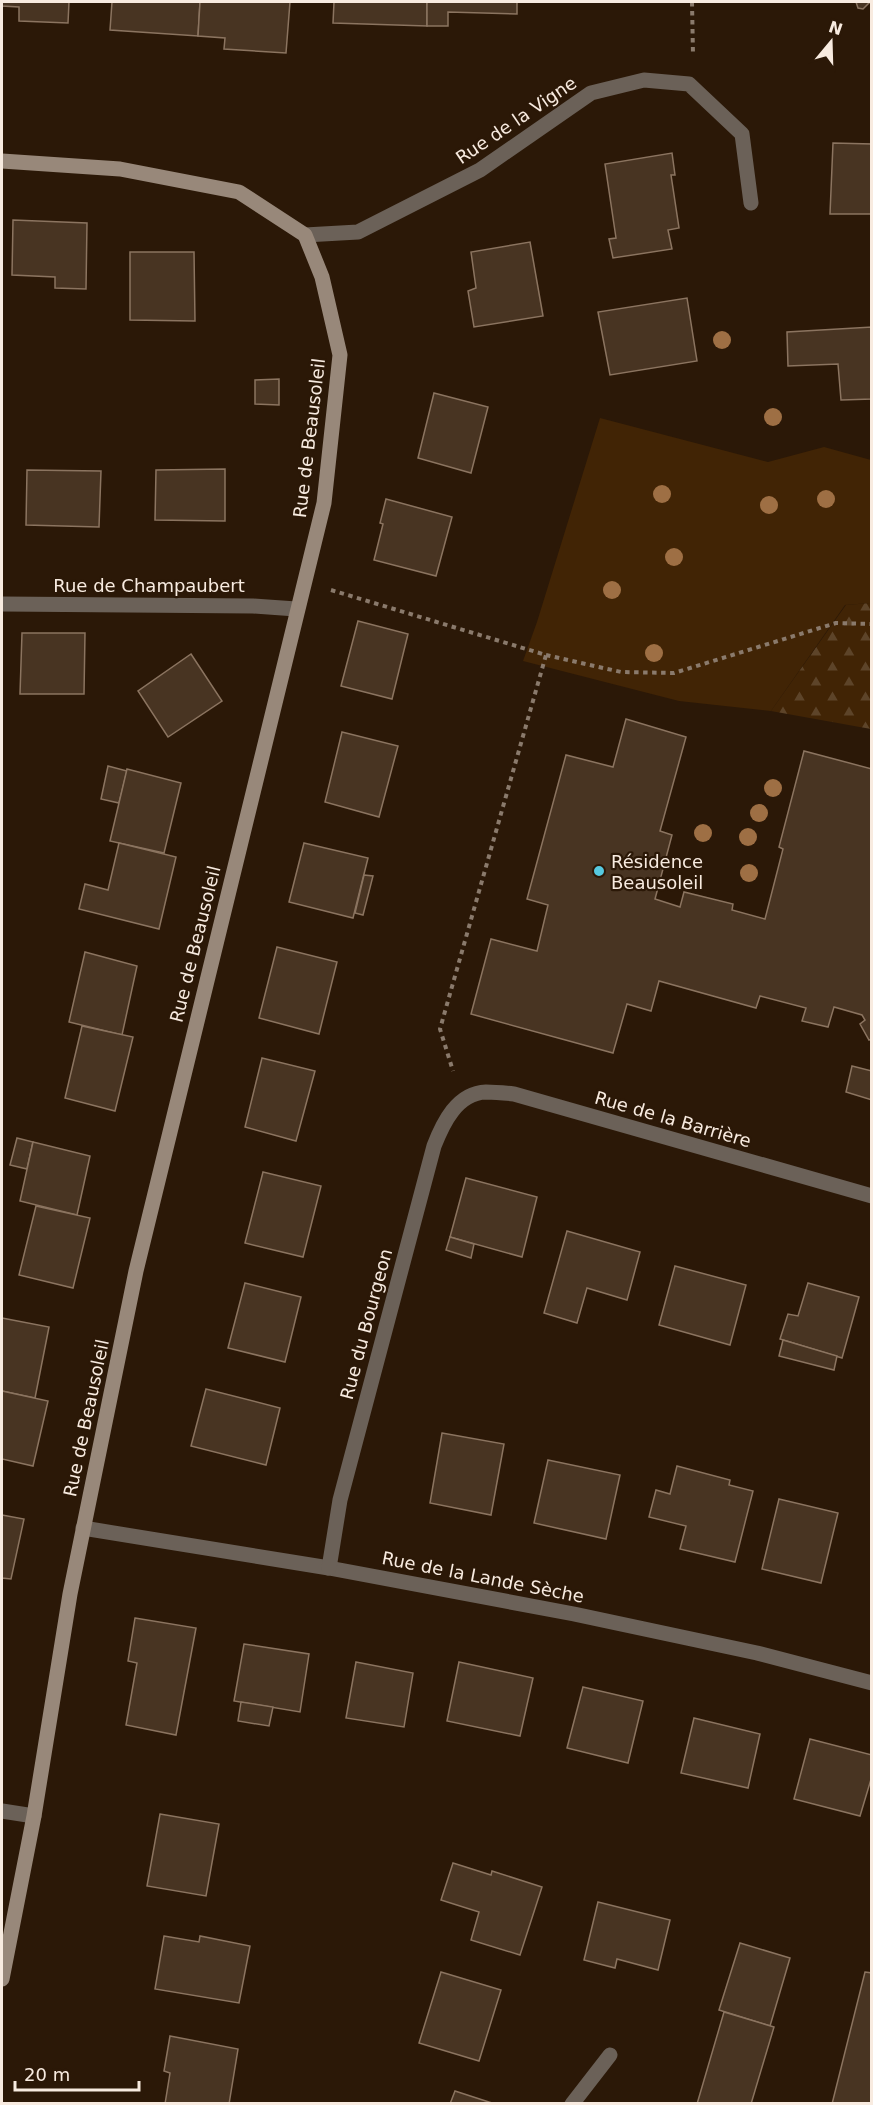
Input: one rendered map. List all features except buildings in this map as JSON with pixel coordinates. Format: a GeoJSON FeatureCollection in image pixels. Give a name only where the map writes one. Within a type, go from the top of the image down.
{"type":"FeatureCollection","features":[{"type":"Feature","properties":{"kind":"street","name":"Rue de la Vigne"},"geometry":{"type":"LineString","coordinates":[[305,235],[358,232],[480,170],[591,93],[644,80],[689,84]]}},
{"type":"Feature","properties":{"kind":"street"},"geometry":{"type":"LineString","coordinates":[[689,84],[742,134],[751,203]]}},
{"type":"Feature","properties":{"kind":"street"},"geometry":{"type":"LineString","coordinates":[[2,161],[120,170],[239,192],[305,235]]}},
{"type":"Feature","properties":{"kind":"street","name":"Rue de Beausoleil"},"geometry":{"type":"LineString","coordinates":[[2,1979],[34,1816],[70,1594],[136,1271],[296,609],[324,503],[340,355],[322,277],[305,235]]}},
{"type":"Feature","properties":{"kind":"street","name":"Rue de Champaubert"},"geometry":{"type":"LineString","coordinates":[[2,604],[253,606],[296,609]]}},
{"type":"Feature","properties":{"kind":"street","name":"Rue de la Barrière"},"geometry":{"type":"LineString","coordinates":[[463,1100],[484,1092],[514,1094],[872,1196]]}},
{"type":"Feature","properties":{"kind":"street","name":"Rue du Bourgeon"},"geometry":{"type":"LineString","coordinates":[[329,1568],[339,1500],[434,1146],[443,1121],[463,1100]]}},
{"type":"Feature","properties":{"kind":"street","name":"Rue de la Lande Sèche"},"geometry":{"type":"LineString","coordinates":[[83,1528],[329,1568],[608,1621],[757,1653],[872,1683]]}},
{"type":"Feature","properties":{"kind":"street"},"geometry":{"type":"LineString","coordinates":[[2,1811],[34,1816]]}},
{"type":"Feature","properties":{"kind":"street"},"geometry":{"type":"LineString","coordinates":[[572,2103],[610,2055]]}},
{"type":"Feature","properties":{"kind":"path"},"geometry":{"type":"LineString","coordinates":[[689,84],[693,63],[692,2]]}},
{"type":"Feature","properties":{"kind":"path"},"geometry":{"type":"LineString","coordinates":[[304,584],[546,655],[621,672],[674,673],[836,623],[872,624]]}},
{"type":"Feature","properties":{"kind":"path"},"geometry":{"type":"LineString","coordinates":[[463,1100],[440,1029],[546,655]]}},
{"type":"Feature","properties":{"kind":"green space"},"geometry":{"type":"Polygon","coordinates":[[[600,418],[768,462],[824,447],[871,460],[871,603],[845,605],[771,711],[679,701],[523,661],[600,418]]]}},
{"type":"Feature","properties":{"kind":"green space"},"geometry":{"type":"Polygon","coordinates":[[[871,603],[871,729],[771,711],[846,605],[871,603]]]}},
{"type":"Feature","properties":{"kind":"place","name":"Résidence Beausoleil"},"geometry":{"type":"Point","coordinates":[599,871]}}]}
